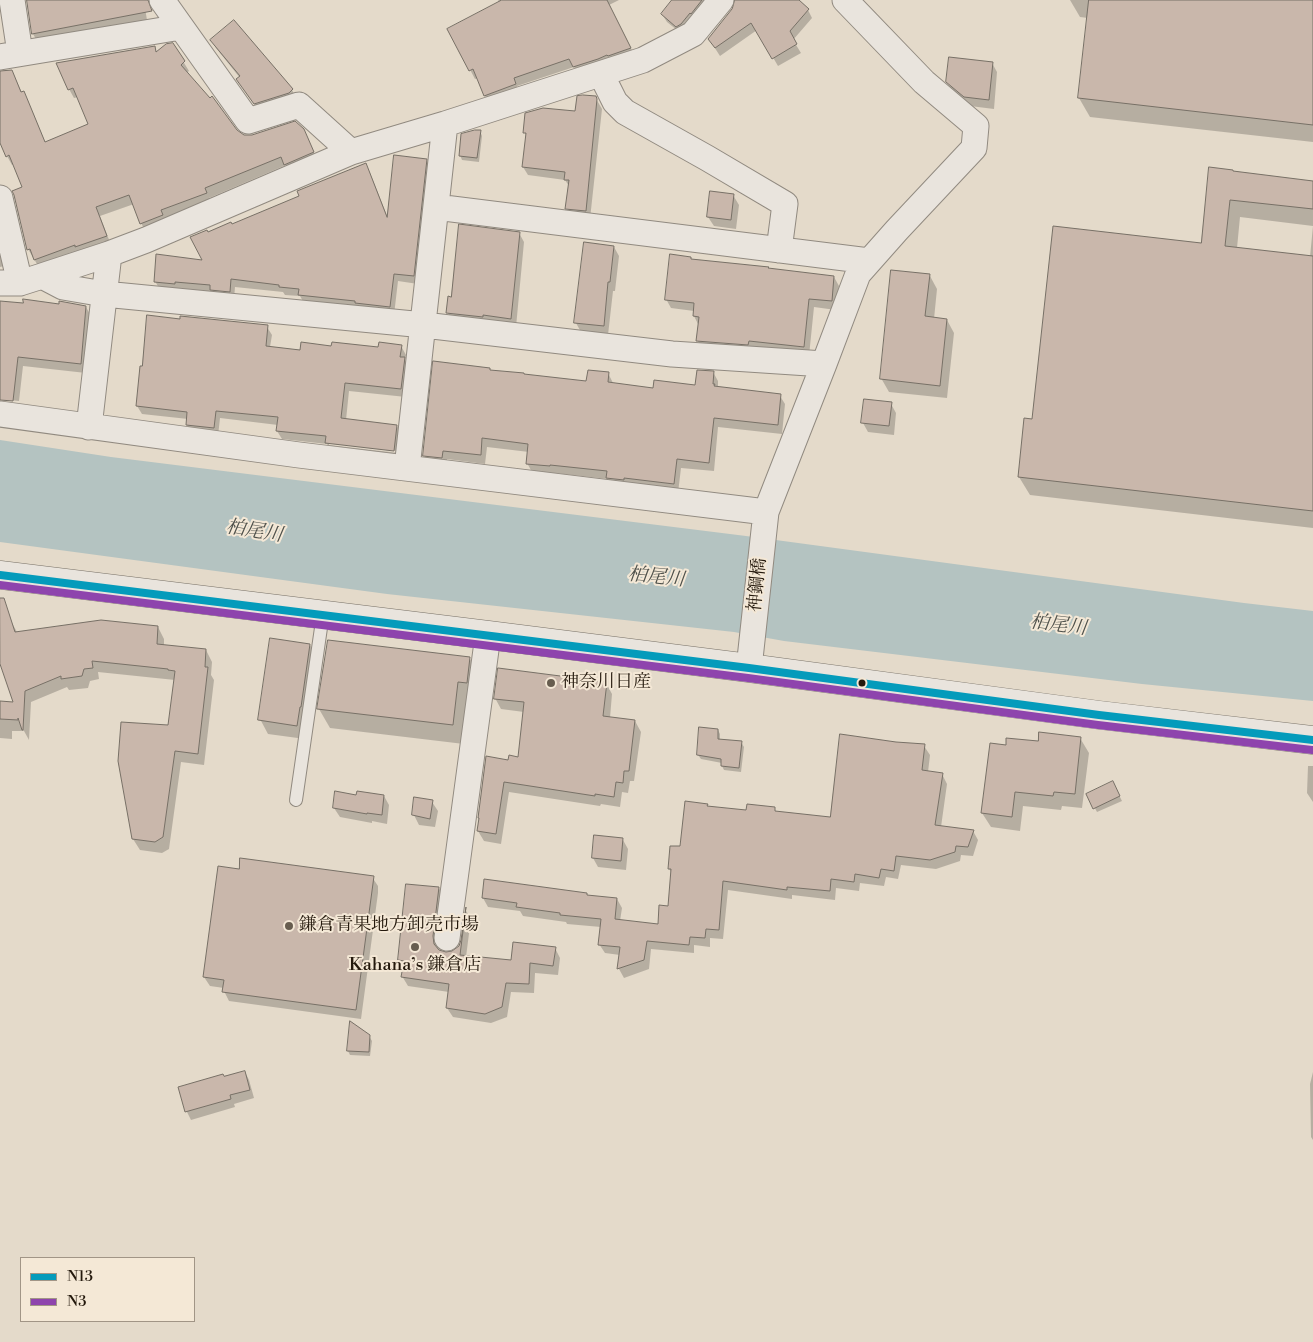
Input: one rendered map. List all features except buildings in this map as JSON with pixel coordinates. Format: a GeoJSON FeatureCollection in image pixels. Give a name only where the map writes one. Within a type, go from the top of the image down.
{"type":"FeatureCollection","features":[{"type":"Feature","properties":{"kind":"main road"},"geometry":{"type":"LineString","coordinates":[[0,575],[488,634],[750,656],[1089,713],[1313,740]]}},
{"type":"Feature","properties":{"kind":"street"},"geometry":{"type":"LineString","coordinates":[[12,0],[10,55],[181,27]]}},
{"type":"Feature","properties":{"kind":"street"},"geometry":{"type":"LineString","coordinates":[[162,0],[248,121],[299,105],[352,152]]}},
{"type":"Feature","properties":{"kind":"street"},"geometry":{"type":"LineString","coordinates":[[20,281],[109,254],[146,240],[352,152],[643,60],[693,34],[721,0]]}},
{"type":"Feature","properties":{"kind":"street","name":"神鋼橋"},"geometry":{"type":"LineString","coordinates":[[750,656],[765,518],[858,274],[974,148],[976,126],[924,82],[845,0]]}},
{"type":"Feature","properties":{"kind":"street"},"geometry":{"type":"LineString","coordinates":[[601,74],[615,102],[625,112],[785,204],[779,250]]}},
{"type":"Feature","properties":{"kind":"street"},"geometry":{"type":"LineString","coordinates":[[407,468],[445,124]]}},
{"type":"Feature","properties":{"kind":"street"},"geometry":{"type":"LineString","coordinates":[[0,198],[20,281]]}},
{"type":"Feature","properties":{"kind":"street"},"geometry":{"type":"LineString","coordinates":[[436,207],[869,261]]}},
{"type":"Feature","properties":{"kind":"street"},"geometry":{"type":"LineString","coordinates":[[89,427],[109,254]]}},
{"type":"Feature","properties":{"kind":"street"},"geometry":{"type":"LineString","coordinates":[[20,281],[104,294],[424,325],[672,354],[824,364]]}},
{"type":"Feature","properties":{"kind":"street"},"geometry":{"type":"LineString","coordinates":[[0,414],[765,518]]}},
{"type":"Feature","properties":{"kind":"street"},"geometry":{"type":"LineString","coordinates":[[447,938],[488,634]]}},
{"type":"Feature","properties":{"kind":"lane"},"geometry":{"type":"LineString","coordinates":[[296,800],[323,614]]}},
{"type":"Feature","properties":{"kind":"water","name":"柏尾川"},"geometry":{"type":"Polygon","coordinates":[[[0,440],[111,457],[746,536],[1313,611],[1313,701],[1142,684],[784,641],[734,632],[387,594],[0,542],[0,440]]]}},
{"type":"Feature","properties":{"kind":"transit line","name":"N13"},"geometry":{"type":"LineString","coordinates":[[0,575],[749,668],[1099,715],[1313,740]]}},
{"type":"Feature","properties":{"kind":"transit line","name":"N3"},"geometry":{"type":"LineString","coordinates":[[0,585],[748,678],[1098,725],[1312,750]]}},
{"type":"Feature","properties":{"kind":"place","name":"神奈川日産"},"geometry":{"type":"Point","coordinates":[551,683]}},
{"type":"Feature","properties":{"kind":"place","name":"鎌倉青果地方卸売市場"},"geometry":{"type":"Point","coordinates":[289,926]}},
{"type":"Feature","properties":{"kind":"place","name":"Kahana’s 鎌倉店"},"geometry":{"type":"Point","coordinates":[415,947]}}]}
